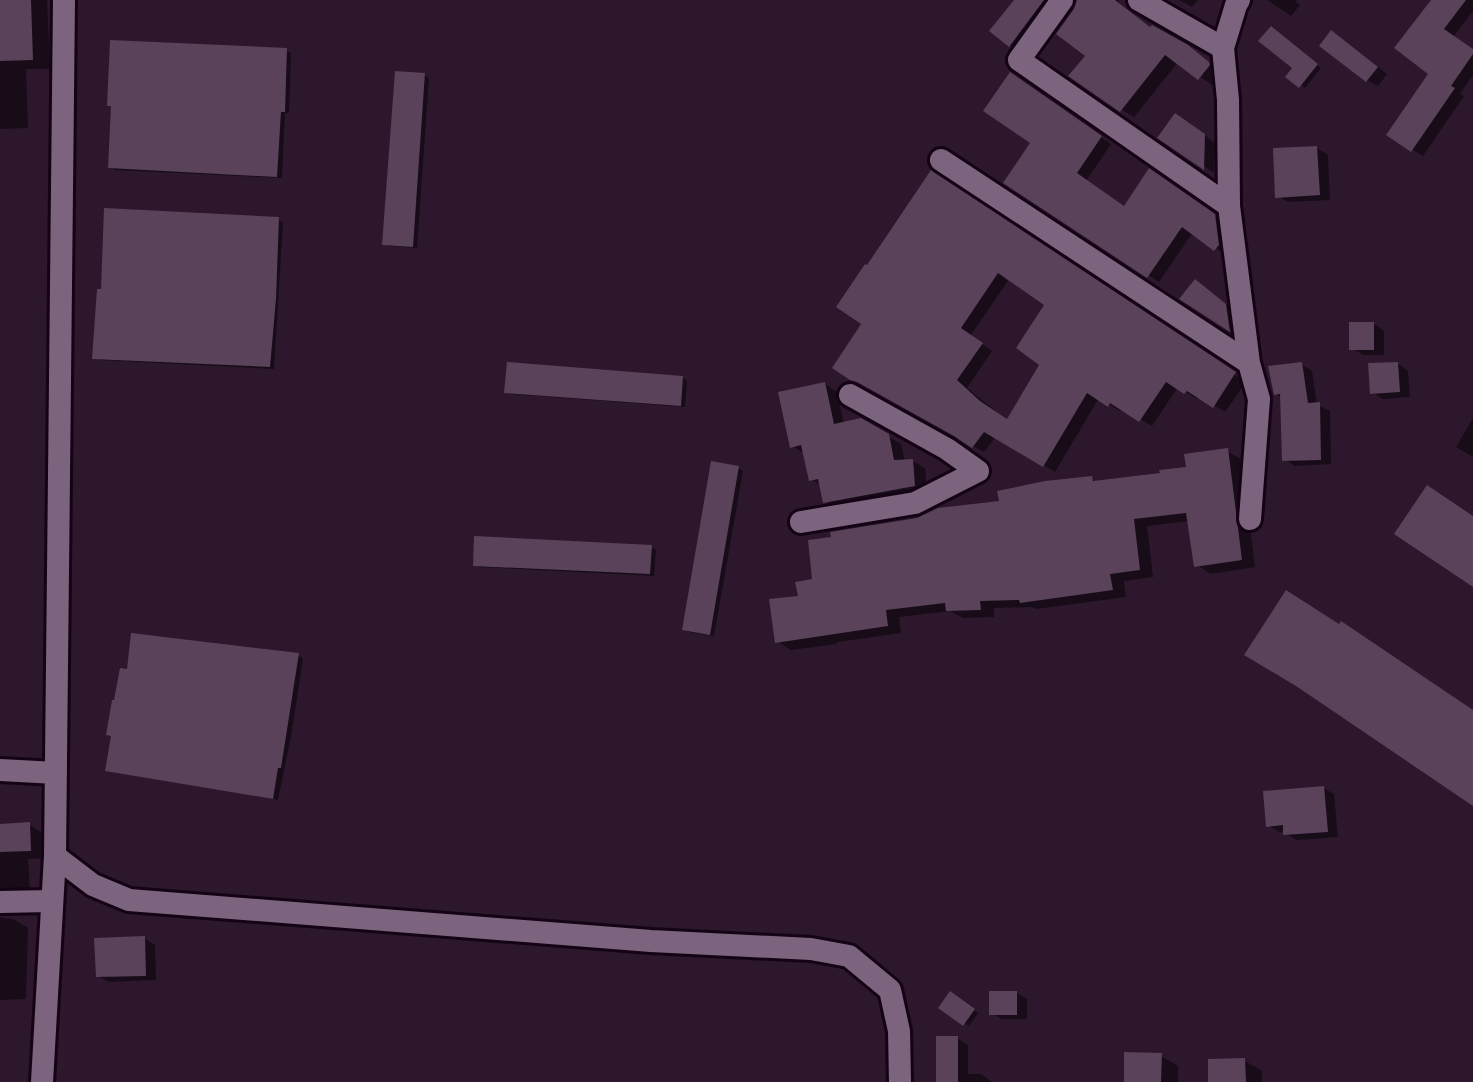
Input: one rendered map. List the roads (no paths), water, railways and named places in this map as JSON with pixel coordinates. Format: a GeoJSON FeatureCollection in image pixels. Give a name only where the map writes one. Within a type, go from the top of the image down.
{"type":"FeatureCollection","features":[{"type":"Feature","properties":{"kind":"street"},"geometry":{"type":"LineString","coordinates":[[42,1082],[55,856],[64,0]]}},
{"type":"Feature","properties":{"kind":"street"},"geometry":{"type":"LineString","coordinates":[[1062,0],[1019,60],[1229,206]]}},
{"type":"Feature","properties":{"kind":"street"},"geometry":{"type":"LineString","coordinates":[[1139,0],[1223,48]]}},
{"type":"Feature","properties":{"kind":"street"},"geometry":{"type":"LineString","coordinates":[[1239,0],[1223,48],[1228,100],[1229,206],[1249,363],[1259,400],[1250,518]]}},
{"type":"Feature","properties":{"kind":"street"},"geometry":{"type":"LineString","coordinates":[[941,160],[1249,363]]}},
{"type":"Feature","properties":{"kind":"street"},"geometry":{"type":"LineString","coordinates":[[801,522],[916,503],[978,471],[947,449],[850,395]]}},
{"type":"Feature","properties":{"kind":"street"},"geometry":{"type":"LineString","coordinates":[[0,770],[56,773]]}},
{"type":"Feature","properties":{"kind":"street"},"geometry":{"type":"LineString","coordinates":[[55,856],[93,885],[130,900],[651,942],[811,950],[849,956],[890,990],[898,1030],[900,1082]]}},
{"type":"Feature","properties":{"kind":"street"},"geometry":{"type":"LineString","coordinates":[[0,902],[51,901]]}}]}
